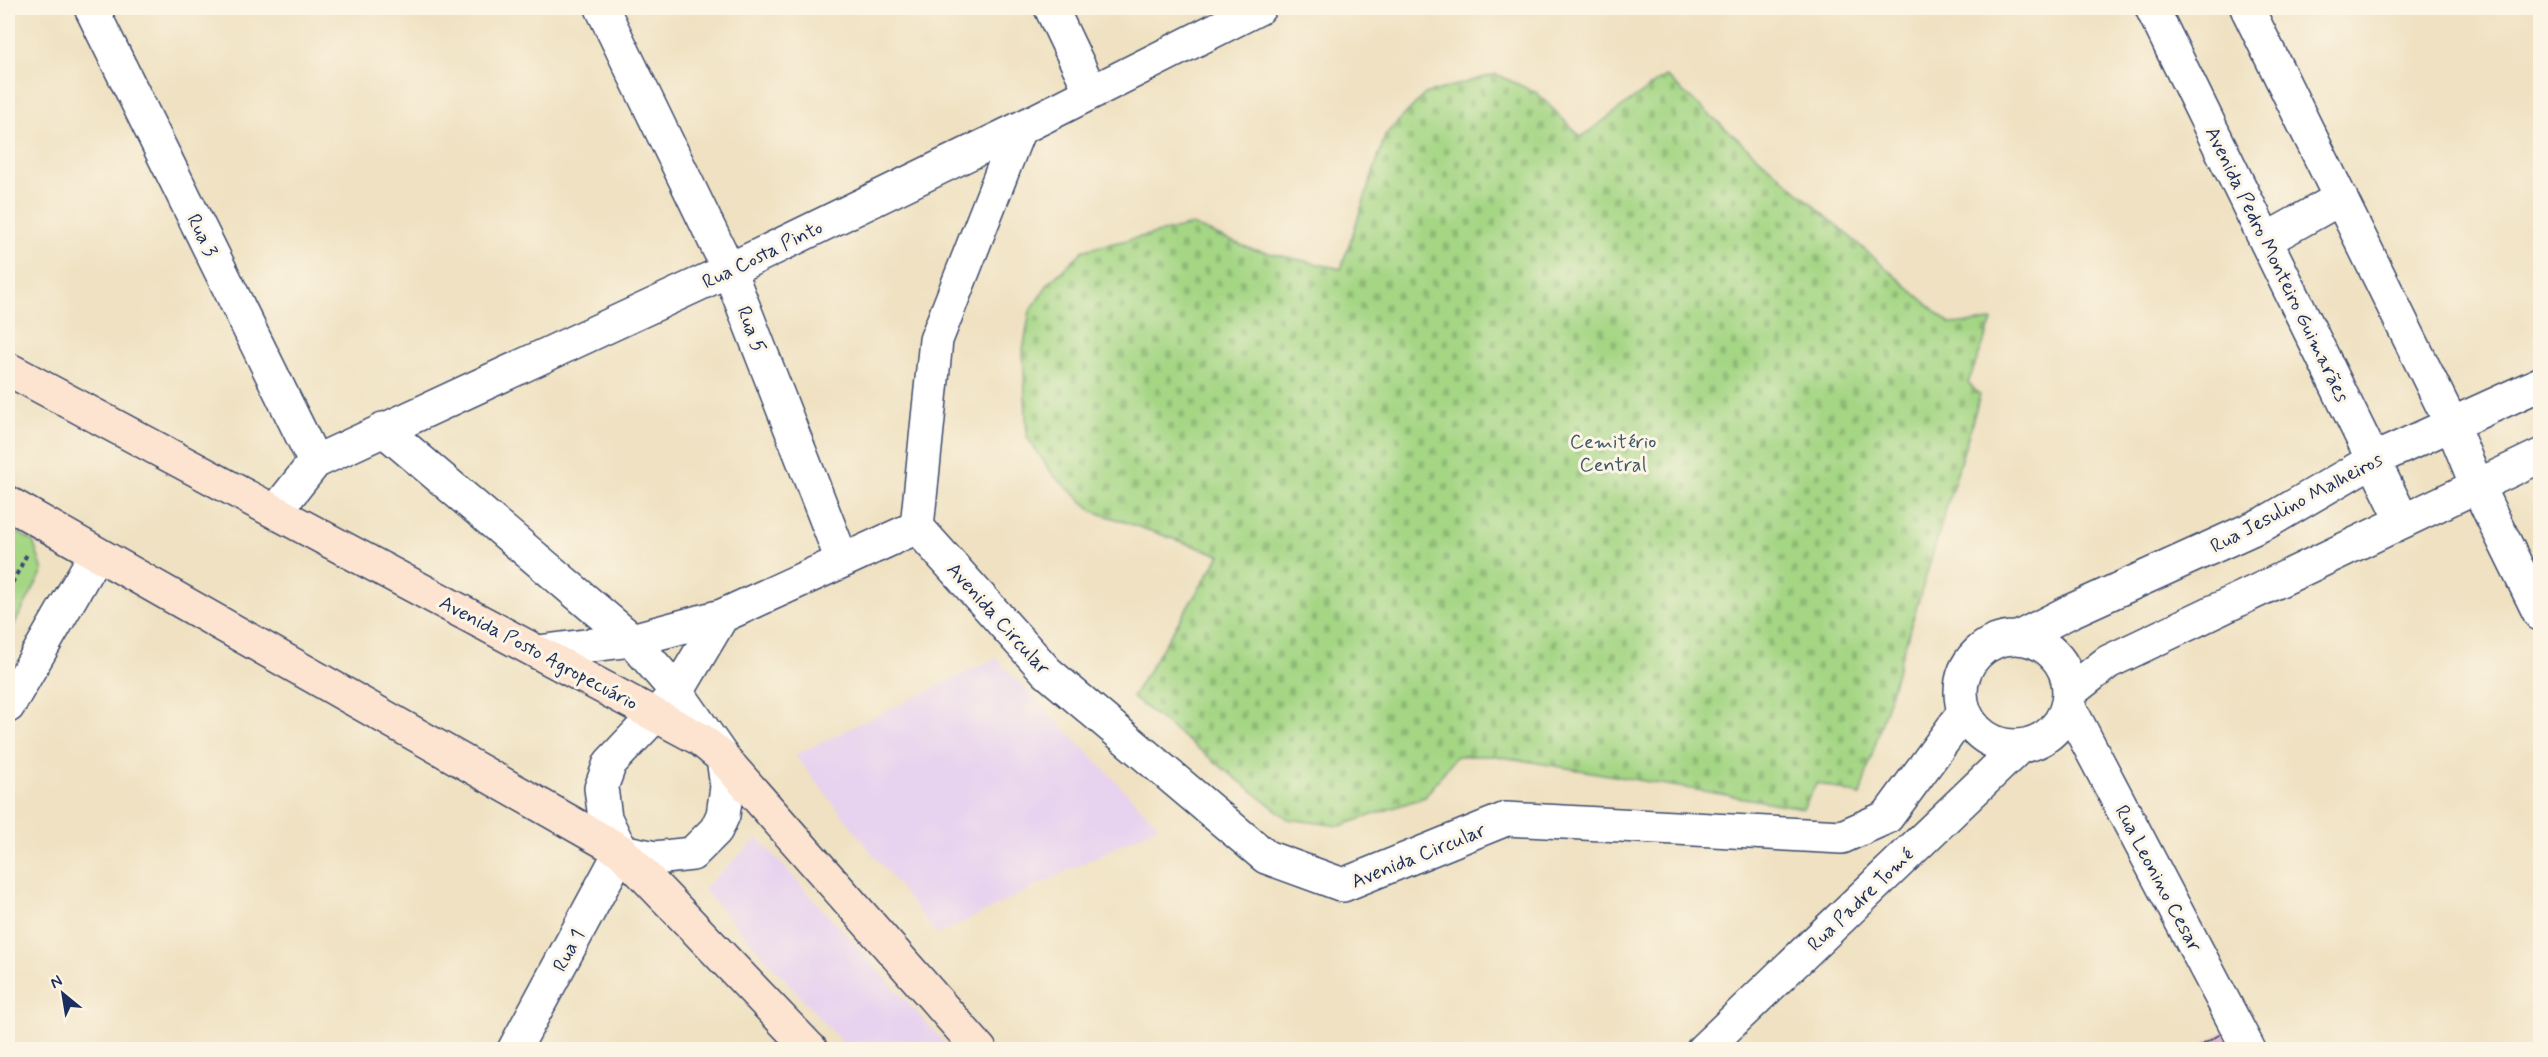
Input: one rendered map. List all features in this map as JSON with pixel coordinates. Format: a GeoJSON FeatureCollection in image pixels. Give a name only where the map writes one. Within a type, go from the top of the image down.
{"type":"FeatureCollection","features":[{"type":"Feature","properties":{"kind":"main road","name":"Avenida Posto Agropecuário"},"geometry":{"type":"LineString","coordinates":[[8,369],[538,652],[667,704],[700,739],[723,758],[977,1048]]}},
{"type":"Feature","properties":{"kind":"main road"},"geometry":{"type":"LineString","coordinates":[[8,503],[621,851],[811,1050]]}},
{"type":"Feature","properties":{"kind":"street","name":"Rua 3"},"geometry":{"type":"LineString","coordinates":[[91,8],[315,462]]}},
{"type":"Feature","properties":{"kind":"street","name":"Rua 5"},"geometry":{"type":"LineString","coordinates":[[602,8],[729,270],[842,560]]}},
{"type":"Feature","properties":{"kind":"street"},"geometry":{"type":"LineString","coordinates":[[1052,8],[1091,92]]}},
{"type":"Feature","properties":{"kind":"street","name":"Rua Costa Pinto"},"geometry":{"type":"LineString","coordinates":[[276,511],[315,462],[729,270],[1019,129],[1259,8]]}},
{"type":"Feature","properties":{"kind":"street","name":"Avenida Pedro Monteiro Guimarães"},"geometry":{"type":"LineString","coordinates":[[2152,8],[2403,520]]}},
{"type":"Feature","properties":{"kind":"street"},"geometry":{"type":"LineString","coordinates":[[2247,8],[2452,425],[2477,486],[2541,614]]}},
{"type":"Feature","properties":{"kind":"street"},"geometry":{"type":"LineString","coordinates":[[538,652],[632,640],[722,616],[917,527],[936,340],[1019,129]]}},
{"type":"Feature","properties":{"kind":"street"},"geometry":{"type":"LineString","coordinates":[[2266,240],[2341,198]]}},
{"type":"Feature","properties":{"kind":"street","name":"Rua Jesulino Malheiros"},"geometry":{"type":"LineString","coordinates":[[2020,637],[2071,611],[2267,522],[2373,460],[2541,384]]}},
{"type":"Feature","properties":{"kind":"street"},"geometry":{"type":"LineString","coordinates":[[383,429],[632,640],[667,704]]}},
{"type":"Feature","properties":{"kind":"street"},"geometry":{"type":"LineString","coordinates":[[2069,699],[2064,666],[2046,646],[2020,637],[1992,642],[1970,659],[1959,687],[1963,714],[1985,740],[2018,748],[2050,735],[2069,699],[2108,662],[2541,456]]}},
{"type":"Feature","properties":{"kind":"street","name":"Avenida Circular"},"geometry":{"type":"LineString","coordinates":[[917,527],[1047,672],[1266,857],[1343,885],[1506,819],[1842,837],[1887,817],[1963,714]]}},
{"type":"Feature","properties":{"kind":"street"},"geometry":{"type":"LineString","coordinates":[[8,706],[96,554]]}},
{"type":"Feature","properties":{"kind":"street"},"geometry":{"type":"LineString","coordinates":[[722,616],[667,704],[610,763],[601,788],[605,818],[621,851],[655,858],[692,854],[716,830],[723,815],[727,787],[723,758]]}},
{"type":"Feature","properties":{"kind":"street","name":"Rua Leonino Cesar"},"geometry":{"type":"LineString","coordinates":[[2069,699],[2249,1050]]}},
{"type":"Feature","properties":{"kind":"street","name":"Rua Padre Tomé"},"geometry":{"type":"LineString","coordinates":[[1703,1050],[2018,748]]}},
{"type":"Feature","properties":{"kind":"street","name":"Rua 1"},"geometry":{"type":"LineString","coordinates":[[514,1050],[621,851]]}},
{"type":"Feature","properties":{"kind":"path"},"geometry":{"type":"LineString","coordinates":[[8,591],[28,551]]}},
{"type":"Feature","properties":{"kind":"shaded area"},"geometry":{"type":"Polygon","coordinates":[[[996,658],[1159,826],[937,935],[795,755],[996,658]]]}},
{"type":"Feature","properties":{"kind":"shaded area"},"geometry":{"type":"Polygon","coordinates":[[[758,838],[950,1049],[848,1049],[703,889],[758,838]]]}},
{"type":"Feature","properties":{"kind":"green space","name":"Cemitério Central"},"geometry":{"type":"Polygon","coordinates":[[[1496,74],[1537,93],[1581,137],[1665,76],[1950,324],[1992,321],[1968,383],[1980,395],[1860,795],[1817,783],[1803,808],[1496,756],[1456,756],[1425,797],[1340,826],[1288,819],[1132,697],[1220,555],[1093,511],[1053,475],[1027,437],[1023,351],[1030,311],[1048,284],[1084,250],[1192,225],[1251,249],[1341,269],[1386,134],[1425,94],[1496,74]]]}},
{"type":"Feature","properties":{"kind":"green space"},"geometry":{"type":"Polygon","coordinates":[[[8,527],[33,541],[43,571],[8,636],[8,527]]]}},
{"type":"Feature","properties":{"kind":"building"},"geometry":{"type":"Polygon","coordinates":[[[2236,1025],[2247,1050],[2193,1050],[2236,1025]]]}}]}
